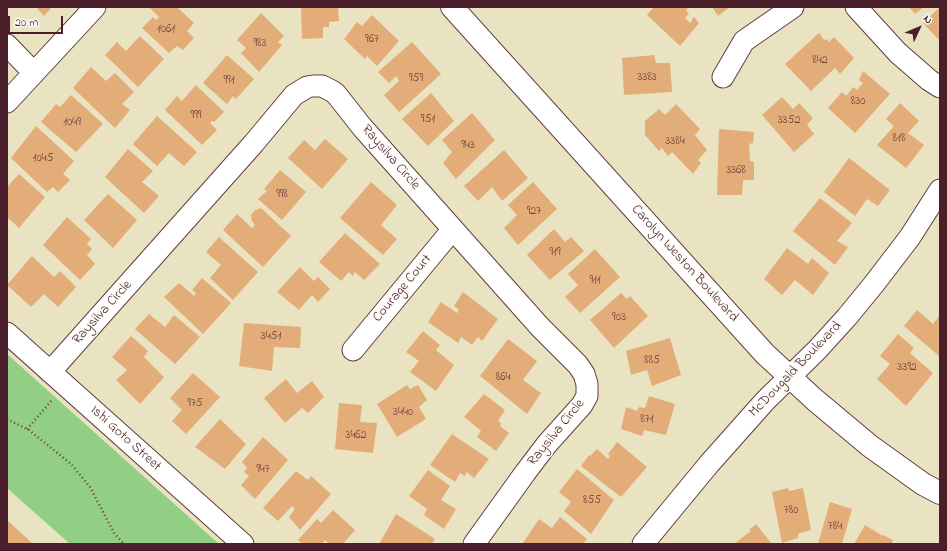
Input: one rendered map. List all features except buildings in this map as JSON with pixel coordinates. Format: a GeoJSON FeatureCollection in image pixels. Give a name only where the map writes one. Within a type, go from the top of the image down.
{"type":"FeatureCollection","features":[{"type":"Feature","properties":{"kind":"street"},"geometry":{"type":"LineString","coordinates":[[7,102],[95,7]]}},
{"type":"Feature","properties":{"kind":"street","name":"Carolyn Weston Boulevard"},"geometry":{"type":"LineString","coordinates":[[452,7],[765,354],[815,400],[870,446],[923,484],[940,493]]}},
{"type":"Feature","properties":{"kind":"street"},"geometry":{"type":"LineString","coordinates":[[723,77],[744,41],[793,7]]}},
{"type":"Feature","properties":{"kind":"street"},"geometry":{"type":"LineString","coordinates":[[856,7],[898,53],[929,80],[940,87]]}},
{"type":"Feature","properties":{"kind":"street"},"geometry":{"type":"LineString","coordinates":[[7,45],[34,72]]}},
{"type":"Feature","properties":{"kind":"street","name":"Raysilva Circle"},"geometry":{"type":"LineString","coordinates":[[57,378],[294,96],[307,87],[322,86],[336,94],[362,127],[540,327],[578,365],[584,374],[587,384],[586,396],[582,405],[547,444],[474,544]]}},
{"type":"Feature","properties":{"kind":"street","name":"McDougald Boulevard"},"geometry":{"type":"LineString","coordinates":[[643,544],[709,464],[766,401],[817,350],[847,317],[910,237],[940,190]]}},
{"type":"Feature","properties":{"kind":"street","name":"Courage Court"},"geometry":{"type":"LineString","coordinates":[[353,350],[453,229]]}},
{"type":"Feature","properties":{"kind":"street","name":"Ishi Goto Street"},"geometry":{"type":"LineString","coordinates":[[7,333],[243,544]]}},
{"type":"Feature","properties":{"kind":"path"},"geometry":{"type":"LineString","coordinates":[[26,429],[57,378]]}},
{"type":"Feature","properties":{"kind":"path"},"geometry":{"type":"LineString","coordinates":[[7,420],[26,429],[71,464],[90,487],[114,533],[124,544]]}},
{"type":"Feature","properties":{"kind":"green space"},"geometry":{"type":"Polygon","coordinates":[[[7,354],[219,544],[70,544],[7,488],[7,354]]]}}]}
